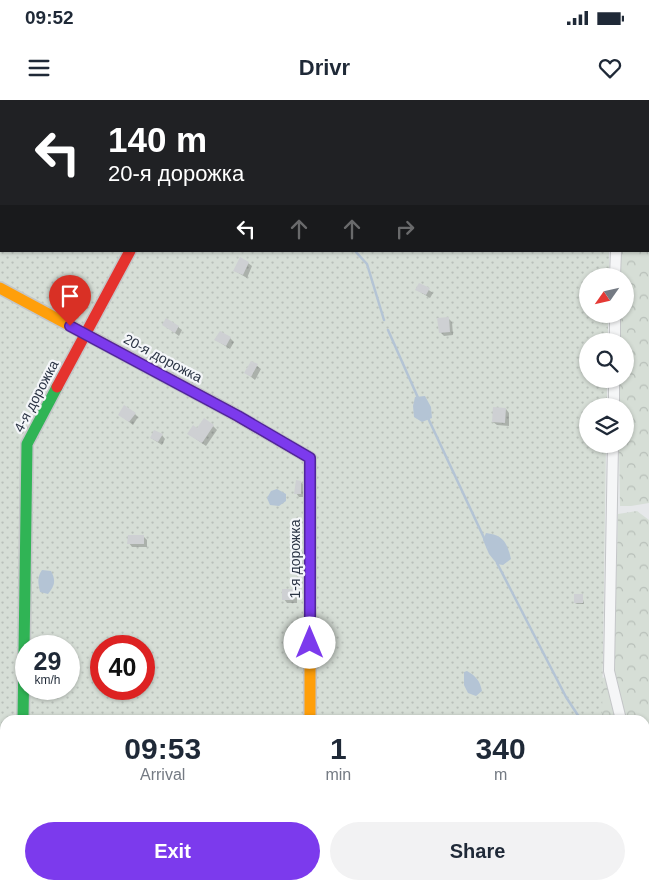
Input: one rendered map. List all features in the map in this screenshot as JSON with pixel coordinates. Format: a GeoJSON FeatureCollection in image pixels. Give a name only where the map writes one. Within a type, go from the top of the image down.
{"type":"FeatureCollection","features":[{"type":"Feature","properties":{"kind":"street","name":"4-я дорожка"},"geometry":{"type":"LineString","coordinates":[[23,715],[27,444],[129,252]]}},
{"type":"Feature","properties":{"kind":"street"},"geometry":{"type":"LineString","coordinates":[[615,268],[616,252]]}},
{"type":"Feature","properties":{"kind":"street","name":"20-я дорожка"},"geometry":{"type":"LineString","coordinates":[[0,288],[238,416],[310,458]]}},
{"type":"Feature","properties":{"kind":"street"},"geometry":{"type":"LineString","coordinates":[[613,453],[609,671],[619,715]]}},
{"type":"Feature","properties":{"kind":"street","name":"1-я дорожка"},"geometry":{"type":"LineString","coordinates":[[310,458],[310,715]]}},
{"type":"Feature","properties":{"kind":"green space"},"geometry":{"type":"Polygon","coordinates":[[[0,252],[609,252],[609,268],[579,268],[579,323],[608,323],[608,333],[579,333],[579,388],[607,388],[607,398],[579,398],[579,453],[606,453],[602,715],[0,715],[0,252]]]}},
{"type":"Feature","properties":{"kind":"green space"},"geometry":{"type":"Polygon","coordinates":[[[621,252],[649,252],[649,503],[631,506],[620,506],[619,453],[634,453],[634,398],[619,398],[620,388],[634,388],[634,333],[620,333],[620,323],[634,323],[634,268],[620,268],[621,252]]]}},
{"type":"Feature","properties":{"kind":"green space"},"geometry":{"type":"Polygon","coordinates":[[[637,511],[649,520],[649,715],[625,715],[614,670],[618,514],[637,511]]]}},
{"type":"Feature","properties":{"kind":"green space"},"geometry":{"type":"Polygon","coordinates":[[[606,677],[616,715],[597,715],[598,679],[606,677]]]}},
{"type":"Feature","properties":{"kind":"water"},"geometry":{"type":"Polygon","coordinates":[[[425,396],[431,407],[432,418],[422,422],[414,417],[413,406],[415,397],[425,396]]]}},
{"type":"Feature","properties":{"kind":"water"},"geometry":{"type":"Polygon","coordinates":[[[277,489],[286,494],[286,501],[279,506],[270,505],[267,498],[271,491],[277,489]]]}},
{"type":"Feature","properties":{"kind":"water"},"geometry":{"type":"Polygon","coordinates":[[[486,533],[497,536],[506,544],[511,559],[503,565],[497,564],[489,554],[483,540],[486,533]]]}},
{"type":"Feature","properties":{"kind":"water"},"geometry":{"type":"Polygon","coordinates":[[[42,570],[51,571],[54,577],[53,586],[48,594],[40,592],[38,580],[42,570]]]}},
{"type":"Feature","properties":{"kind":"water"},"geometry":{"type":"Polygon","coordinates":[[[467,671],[480,684],[482,691],[476,696],[468,693],[464,685],[464,672],[467,671]]]}},
{"type":"Feature","properties":{"kind":"building"},"geometry":{"type":"Polygon","coordinates":[[[240,257],[249,262],[243,275],[233,271],[240,257]]]}},
{"type":"Feature","properties":{"kind":"building"},"geometry":{"type":"Polygon","coordinates":[[[419,283],[430,288],[426,295],[415,290],[419,283]]]}},
{"type":"Feature","properties":{"kind":"building"},"geometry":{"type":"Polygon","coordinates":[[[449,317],[450,332],[439,333],[437,318],[449,317]]]}},
{"type":"Feature","properties":{"kind":"building"},"geometry":{"type":"Polygon","coordinates":[[[166,318],[179,326],[175,333],[162,325],[166,318]]]}},
{"type":"Feature","properties":{"kind":"building"},"geometry":{"type":"Polygon","coordinates":[[[220,331],[231,337],[226,346],[214,340],[220,331]]]}},
{"type":"Feature","properties":{"kind":"building"},"geometry":{"type":"Polygon","coordinates":[[[251,361],[258,364],[251,377],[244,373],[251,361]]]}},
{"type":"Feature","properties":{"kind":"building"},"geometry":{"type":"Polygon","coordinates":[[[124,405],[136,413],[129,422],[118,415],[124,405]]]}},
{"type":"Feature","properties":{"kind":"building"},"geometry":{"type":"Polygon","coordinates":[[[493,407],[506,408],[505,423],[492,422],[493,407]]]}},
{"type":"Feature","properties":{"kind":"building"},"geometry":{"type":"Polygon","coordinates":[[[204,418],[214,425],[202,443],[187,434],[193,425],[197,428],[204,418]]]}},
{"type":"Feature","properties":{"kind":"building"},"geometry":{"type":"Polygon","coordinates":[[[154,430],[163,434],[158,442],[150,438],[154,430]]]}},
{"type":"Feature","properties":{"kind":"building"},"geometry":{"type":"Polygon","coordinates":[[[296,480],[301,481],[301,494],[294,494],[296,480]]]}},
{"type":"Feature","properties":{"kind":"building"},"geometry":{"type":"Polygon","coordinates":[[[128,535],[144,535],[144,544],[127,544],[128,535]]]}},
{"type":"Feature","properties":{"kind":"building"},"geometry":{"type":"Polygon","coordinates":[[[282,589],[293,589],[293,600],[282,600],[282,589]]]}},
{"type":"Feature","properties":{"kind":"building"},"geometry":{"type":"Polygon","coordinates":[[[574,594],[583,594],[583,603],[574,603],[574,594]]]}},
{"type":"Feature","properties":{"kind":"waterway"},"geometry":{"type":"LineString","coordinates":[[356,252],[367,264],[384,320]]}},
{"type":"Feature","properties":{"kind":"waterway"},"geometry":{"type":"LineString","coordinates":[[388,330],[419,400]]}},
{"type":"Feature","properties":{"kind":"waterway"},"geometry":{"type":"LineString","coordinates":[[428,418],[485,540]]}},
{"type":"Feature","properties":{"kind":"waterway"},"geometry":{"type":"LineString","coordinates":[[497,563],[566,697],[578,715]]}},
{"type":"Feature","properties":{"kind":"traffic: fast"},"geometry":{"type":"LineString","coordinates":[[23,715],[27,444],[57,387]]}},
{"type":"Feature","properties":{"kind":"traffic: slow"},"geometry":{"type":"LineString","coordinates":[[0,288],[229,411]]}},
{"type":"Feature","properties":{"kind":"traffic: slow"},"geometry":{"type":"LineString","coordinates":[[310,615],[310,715]]}},
{"type":"Feature","properties":{"kind":"traffic: jam"},"geometry":{"type":"LineString","coordinates":[[57,387],[129,252]]}},
{"type":"Feature","properties":{"kind":"traffic: jam"},"geometry":{"type":"LineString","coordinates":[[229,411],[310,458],[310,615]]}},
{"type":"Feature","properties":{"kind":"route"},"geometry":{"type":"LineString","coordinates":[[70,326],[238,416],[310,458],[310,643]]}}]}
